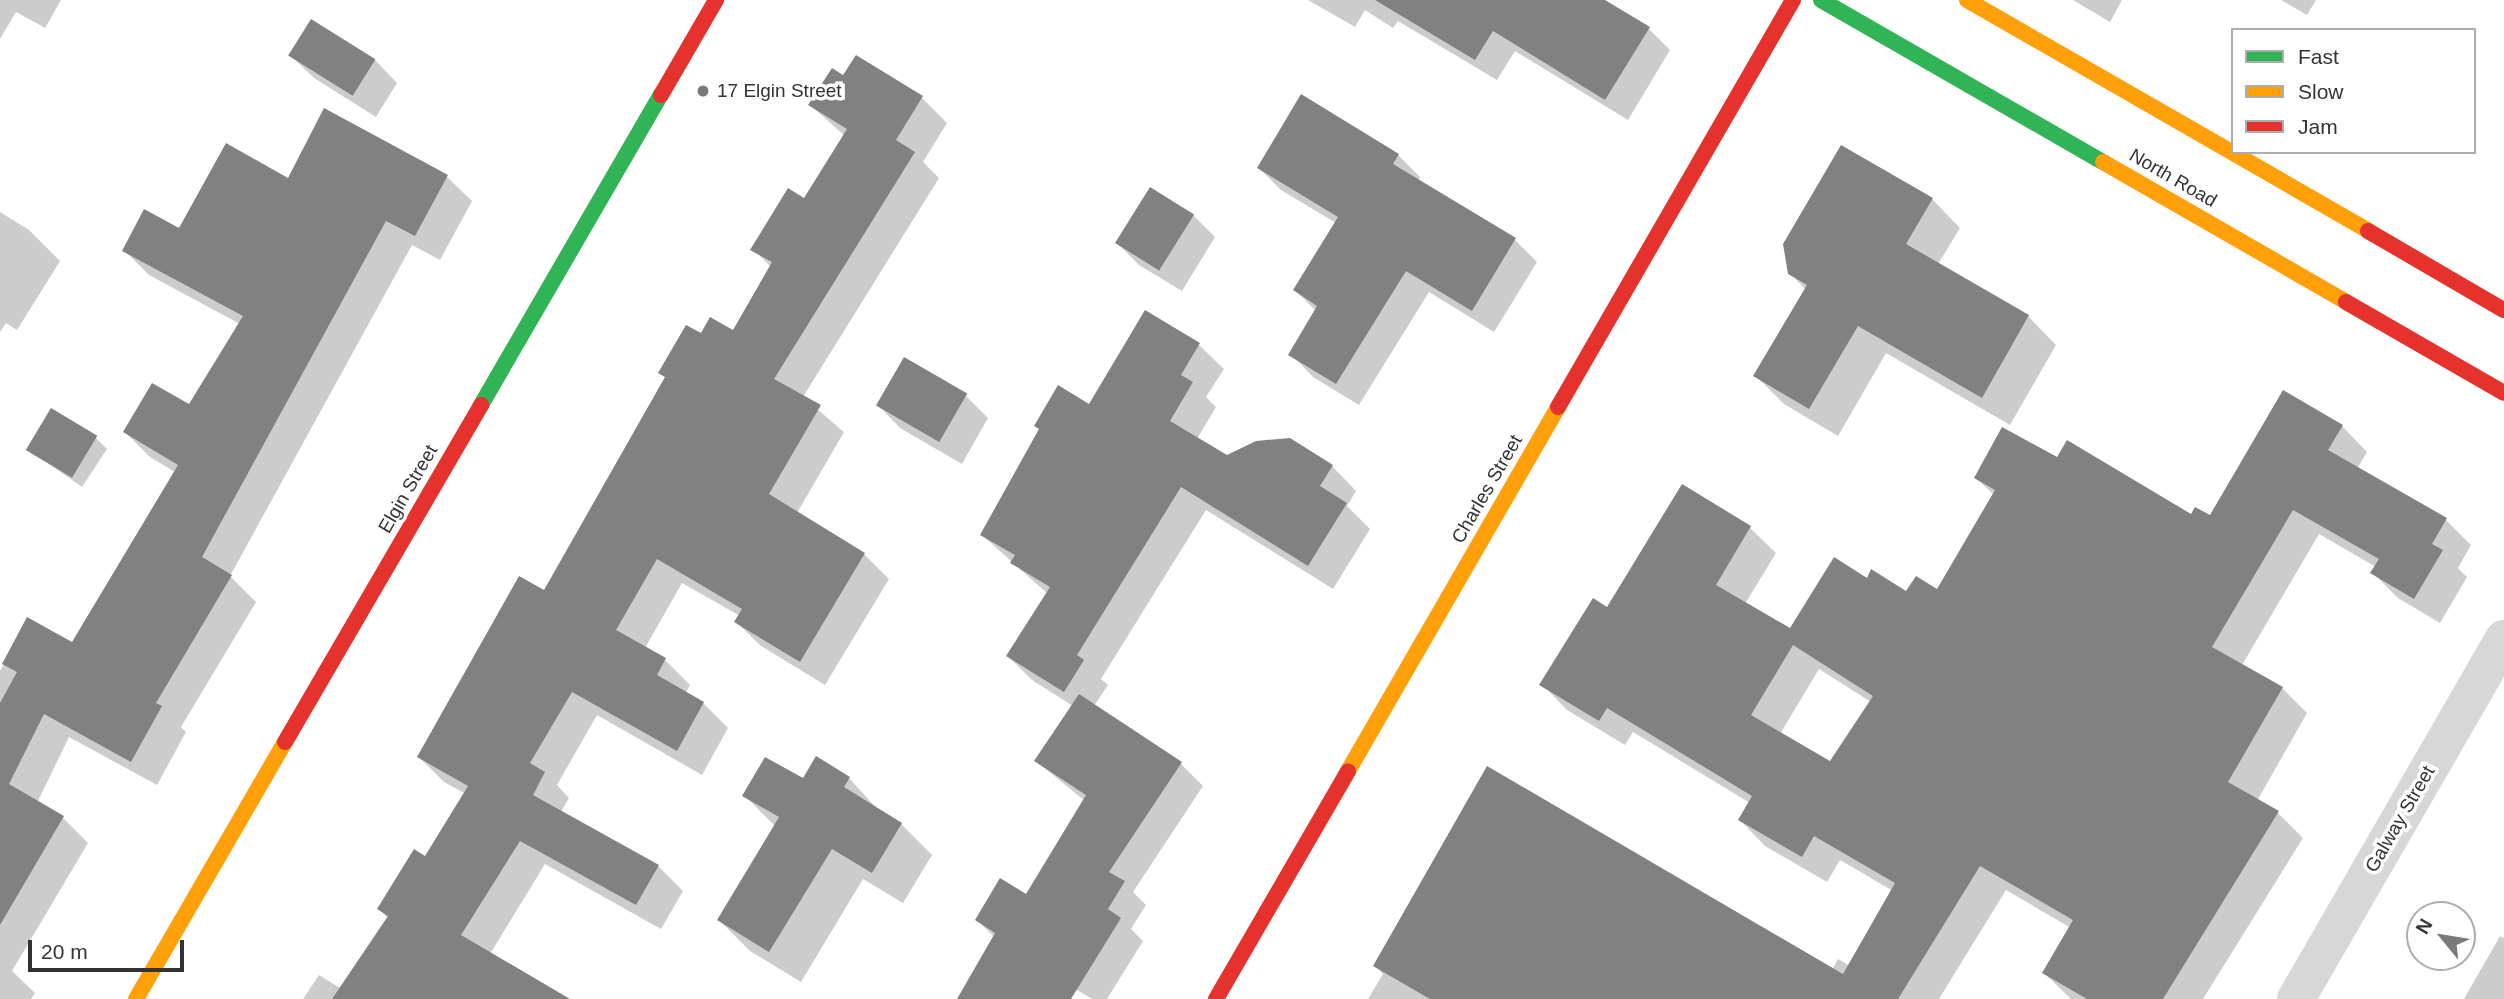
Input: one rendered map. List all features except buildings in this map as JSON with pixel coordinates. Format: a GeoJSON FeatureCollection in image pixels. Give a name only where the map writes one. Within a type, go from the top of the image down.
{"type":"FeatureCollection","features":[{"type":"Feature","properties":{"kind":"street","name":"Elgin Street"},"geometry":{"type":"LineString","coordinates":[[136,999],[716,0]]}},
{"type":"Feature","properties":{"kind":"street","name":"Charles Street"},"geometry":{"type":"LineString","coordinates":[[1216,999],[1793,0]]}},
{"type":"Feature","properties":{"kind":"street","name":"North Road"},"geometry":{"type":"LineString","coordinates":[[1821,0],[2504,393]]}},
{"type":"Feature","properties":{"kind":"street"},"geometry":{"type":"LineString","coordinates":[[1967,0],[2231,152]]}},
{"type":"Feature","properties":{"kind":"street"},"geometry":{"type":"LineString","coordinates":[[2234,154],[2504,310]]}},
{"type":"Feature","properties":{"kind":"street","name":"Galway Street"},"geometry":{"type":"LineString","coordinates":[[2296,999],[2504,639]]}},
{"type":"Feature","properties":{"kind":"traffic: fast"},"geometry":{"type":"LineString","coordinates":[[1821,0],[2103,162]]}},
{"type":"Feature","properties":{"kind":"traffic: fast"},"geometry":{"type":"LineString","coordinates":[[481,405],[661,95]]}},
{"type":"Feature","properties":{"kind":"traffic: slow"},"geometry":{"type":"LineString","coordinates":[[1967,0],[2231,152]]}},
{"type":"Feature","properties":{"kind":"traffic: slow"},"geometry":{"type":"LineString","coordinates":[[2234,154],[2368,231]]}},
{"type":"Feature","properties":{"kind":"traffic: slow"},"geometry":{"type":"LineString","coordinates":[[2103,162],[2346,302]]}},
{"type":"Feature","properties":{"kind":"traffic: slow"},"geometry":{"type":"LineString","coordinates":[[1348,771],[1558,407]]}},
{"type":"Feature","properties":{"kind":"traffic: slow"},"geometry":{"type":"LineString","coordinates":[[136,999],[285,742]]}},
{"type":"Feature","properties":{"kind":"traffic: jam"},"geometry":{"type":"LineString","coordinates":[[661,95],[716,0]]}},
{"type":"Feature","properties":{"kind":"traffic: jam"},"geometry":{"type":"LineString","coordinates":[[1558,407],[1793,0]]}},
{"type":"Feature","properties":{"kind":"traffic: jam"},"geometry":{"type":"LineString","coordinates":[[2368,231],[2504,310]]}},
{"type":"Feature","properties":{"kind":"traffic: jam"},"geometry":{"type":"LineString","coordinates":[[2346,302],[2504,393]]}},
{"type":"Feature","properties":{"kind":"traffic: jam"},"geometry":{"type":"LineString","coordinates":[[285,742],[481,405]]}},
{"type":"Feature","properties":{"kind":"traffic: jam"},"geometry":{"type":"LineString","coordinates":[[1216,999],[1348,771]]}},
{"type":"Feature","properties":{"kind":"place","name":"17 Elgin Street"},"geometry":{"type":"Point","coordinates":[703,91]}}]}
